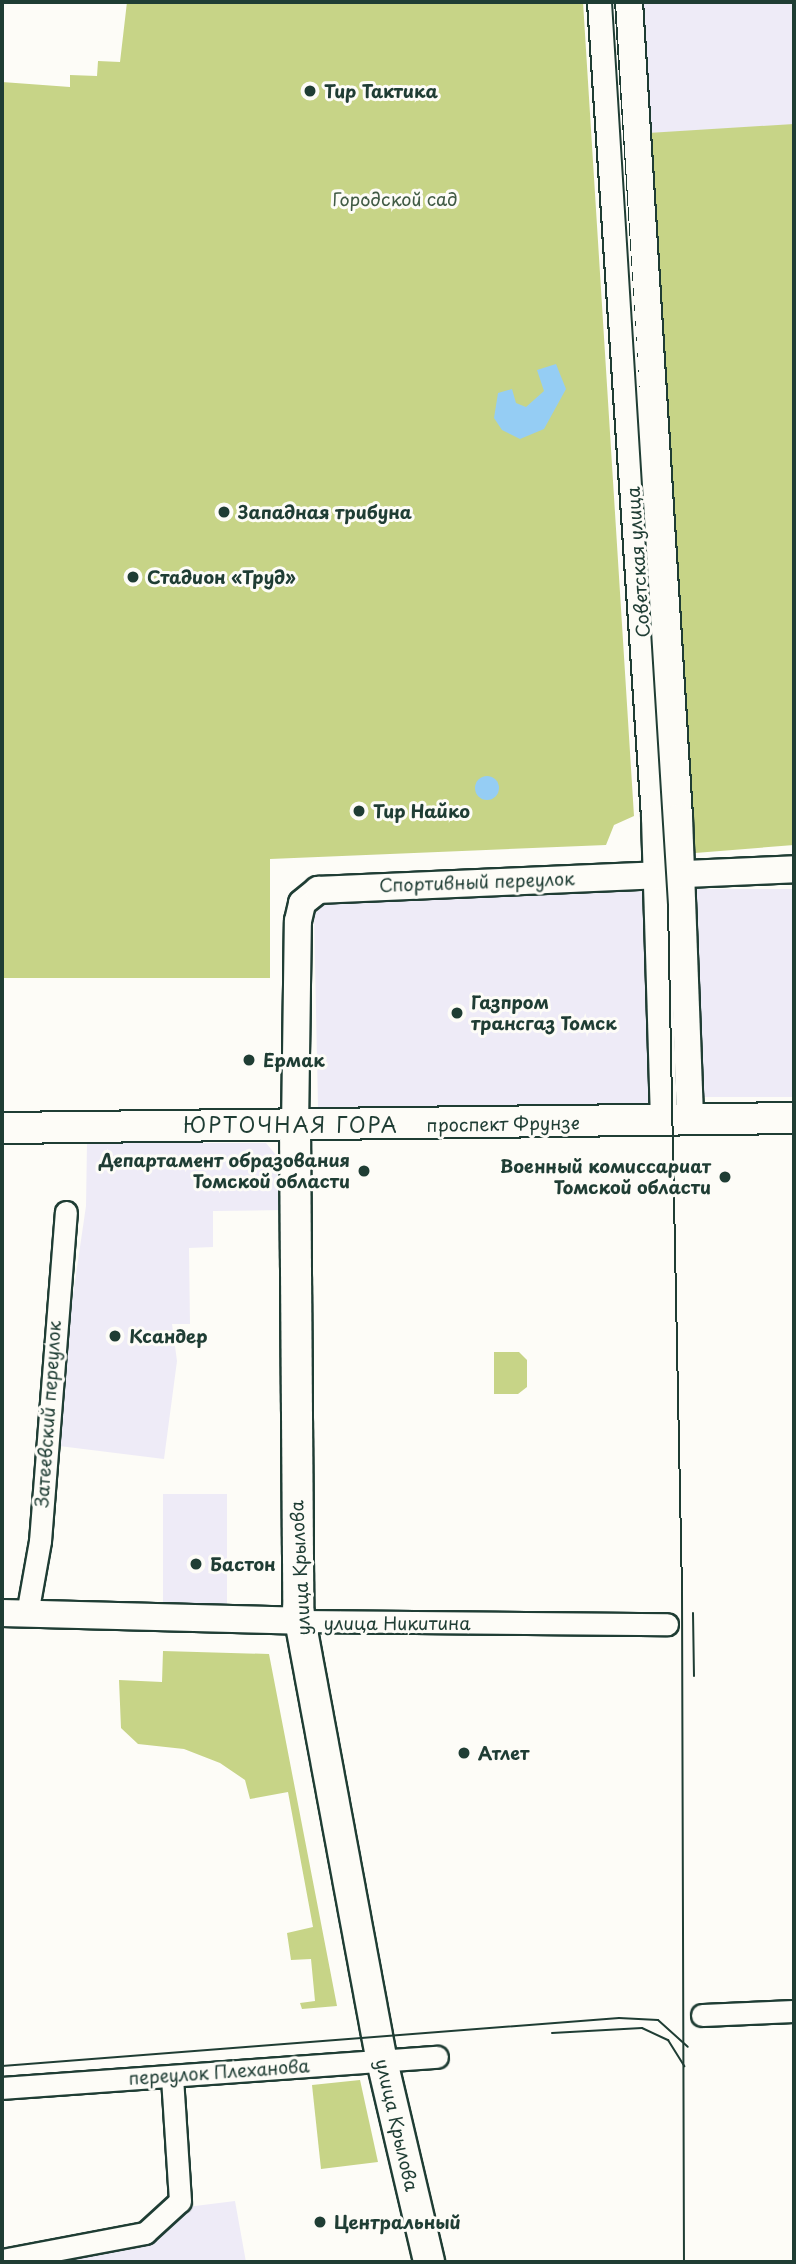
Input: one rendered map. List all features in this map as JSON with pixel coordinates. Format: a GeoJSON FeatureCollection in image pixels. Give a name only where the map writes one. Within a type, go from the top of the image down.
{"type":"FeatureCollection","features":[{"type":"Feature","properties":{"kind":"main road","name":"проспект Фрунзе"},"geometry":{"type":"LineString","coordinates":[[2,1128],[295,1128],[794,1118]]}},
{"type":"Feature","properties":{"kind":"main road","name":"улица Крылова"},"geometry":{"type":"LineString","coordinates":[[295,1128],[300,1621],[382,2061],[429,2262]]}},
{"type":"Feature","properties":{"kind":"street","name":"Советская улица"},"geometry":{"type":"LineString","coordinates":[[601,2],[670,875]]}},
{"type":"Feature","properties":{"kind":"street","name":"Советская улица"},"geometry":{"type":"LineString","coordinates":[[629,2],[670,875],[677,1121]]}},
{"type":"Feature","properties":{"kind":"street","name":"Спортивный переулок"},"geometry":{"type":"LineString","coordinates":[[302,903],[332,886],[794,869]]}},
{"type":"Feature","properties":{"kind":"street","name":"улица Крылова"},"geometry":{"type":"LineString","coordinates":[[295,1128],[302,903]]}},
{"type":"Feature","properties":{"kind":"street","name":"Затеевский переулок"},"geometry":{"type":"LineString","coordinates":[[15,1613],[40,1541],[66,1212]]}},
{"type":"Feature","properties":{"kind":"street","name":"улица Никитина"},"geometry":{"type":"LineString","coordinates":[[15,1613],[300,1621],[667,1624]]}},
{"type":"Feature","properties":{"kind":"street"},"geometry":{"type":"LineString","coordinates":[[702,2015],[794,2011]]}},
{"type":"Feature","properties":{"kind":"street","name":"переулок Плеханова"},"geometry":{"type":"LineString","coordinates":[[2,2088],[437,2057]]}},
{"type":"Feature","properties":{"kind":"street"},"geometry":{"type":"LineString","coordinates":[[2,2260],[145,2232],[180,2200],[172,2076]]}},
{"type":"Feature","properties":{"kind":"shaded area"},"geometry":{"type":"Polygon","coordinates":[[[640,2],[794,2],[794,133],[640,133],[640,2]]]}},
{"type":"Feature","properties":{"kind":"shaded area"},"geometry":{"type":"Polygon","coordinates":[[[694,889],[794,889],[794,1097],[694,1097],[694,889]]]}},
{"type":"Feature","properties":{"kind":"shaded area"},"geometry":{"type":"Polygon","coordinates":[[[645,891],[653,1105],[318,1107],[314,915],[323,903],[645,891]]]}},
{"type":"Feature","properties":{"kind":"shaded area"},"geometry":{"type":"Polygon","coordinates":[[[87,1143],[266,1143],[282,1162],[282,1210],[213,1211],[213,1247],[189,1248],[190,1324],[172,1324],[177,1361],[164,1459],[51,1445],[86,1206],[87,1143]]]}},
{"type":"Feature","properties":{"kind":"shaded area"},"geometry":{"type":"Polygon","coordinates":[[[163,1494],[227,1494],[227,1609],[163,1609],[163,1494]]]}},
{"type":"Feature","properties":{"kind":"shaded area"},"geometry":{"type":"Polygon","coordinates":[[[235,2201],[246,2262],[26,2262],[141,2246],[187,2207],[235,2201]]]}},
{"type":"Feature","properties":{"kind":"green space","name":"Городской сад"},"geometry":{"type":"Polygon","coordinates":[[[127,2],[583,2],[634,816],[614,825],[606,845],[270,859],[270,978],[2,978],[2,82],[70,87],[70,75],[97,76],[98,61],[120,62],[127,2]]]}},
{"type":"Feature","properties":{"kind":"green space"},"geometry":{"type":"Polygon","coordinates":[[[794,124],[794,845],[695,853],[648,133],[794,124]]]}},
{"type":"Feature","properties":{"kind":"green space"},"geometry":{"type":"Polygon","coordinates":[[[494,1352],[519,1352],[527,1360],[527,1387],[518,1394],[494,1394],[494,1352]]]}},
{"type":"Feature","properties":{"kind":"green space"},"geometry":{"type":"Polygon","coordinates":[[[163,1651],[269,1654],[337,2006],[302,2009],[300,2003],[315,2001],[311,1959],[291,1960],[287,1933],[313,1927],[288,1792],[250,1799],[245,1780],[220,1763],[184,1749],[138,1744],[121,1728],[119,1680],[162,1682],[163,1651]]]}},
{"type":"Feature","properties":{"kind":"green space"},"geometry":{"type":"Polygon","coordinates":[[[360,2080],[378,2162],[321,2169],[312,2085],[360,2080]]]}},
{"type":"Feature","properties":{"kind":"water"},"geometry":{"type":"Polygon","coordinates":[[[556,364],[566,389],[544,429],[520,439],[502,430],[494,418],[498,393],[512,389],[516,403],[526,407],[544,391],[537,370],[556,364]]]}},
{"type":"Feature","properties":{"kind":"water"},"geometry":{"type":"Polygon","coordinates":[[[487,776],[495,780],[499,788],[495,796],[487,800],[479,796],[475,788],[479,780],[487,776]]]}},
{"type":"Feature","properties":{"kind":"tram line"},"geometry":{"type":"LineString","coordinates":[[612,2],[668,905],[682,1592],[684,2262]]}},
{"type":"Feature","properties":{"kind":"tram line"},"geometry":{"type":"LineString","coordinates":[[693,1613],[694,1676]]}},
{"type":"Feature","properties":{"kind":"tram line"},"geometry":{"type":"LineString","coordinates":[[2,2066],[619,2018],[658,2020],[688,2047]]}},
{"type":"Feature","properties":{"kind":"tram line"},"geometry":{"type":"LineString","coordinates":[[552,2033],[642,2028],[668,2040],[684,2066]]}},
{"type":"Feature","properties":{"kind":"place","name":"Тир Тактика"},"geometry":{"type":"Point","coordinates":[310,91]}},
{"type":"Feature","properties":{"kind":"place","name":"Западная трибуна"},"geometry":{"type":"Point","coordinates":[224,512]}},
{"type":"Feature","properties":{"kind":"place","name":"Стадион «Труд»"},"geometry":{"type":"Point","coordinates":[133,577]}},
{"type":"Feature","properties":{"kind":"place","name":"Тир Найко"},"geometry":{"type":"Point","coordinates":[359,811]}},
{"type":"Feature","properties":{"kind":"place","name":"Газпром трансгаз Томск"},"geometry":{"type":"Point","coordinates":[457,1013]}},
{"type":"Feature","properties":{"kind":"place","name":"Ермак"},"geometry":{"type":"Point","coordinates":[249,1060]}},
{"type":"Feature","properties":{"kind":"place","name":"Департамент образования Томской области"},"geometry":{"type":"Point","coordinates":[364,1171]}},
{"type":"Feature","properties":{"kind":"place","name":"Военный комиссариат Томской области"},"geometry":{"type":"Point","coordinates":[725,1177]}},
{"type":"Feature","properties":{"kind":"place","name":"Ксандер"},"geometry":{"type":"Point","coordinates":[115,1336]}},
{"type":"Feature","properties":{"kind":"place","name":"Бастон"},"geometry":{"type":"Point","coordinates":[196,1564]}},
{"type":"Feature","properties":{"kind":"place","name":"Атлет"},"geometry":{"type":"Point","coordinates":[464,1753]}},
{"type":"Feature","properties":{"kind":"place","name":"Центральный"},"geometry":{"type":"Point","coordinates":[320,2222]}},
{"type":"Feature","properties":{"kind":"district","name":"ЮРТОЧНАЯ ГОРА"},"geometry":{"type":"Point","coordinates":[291,1124]}}]}
